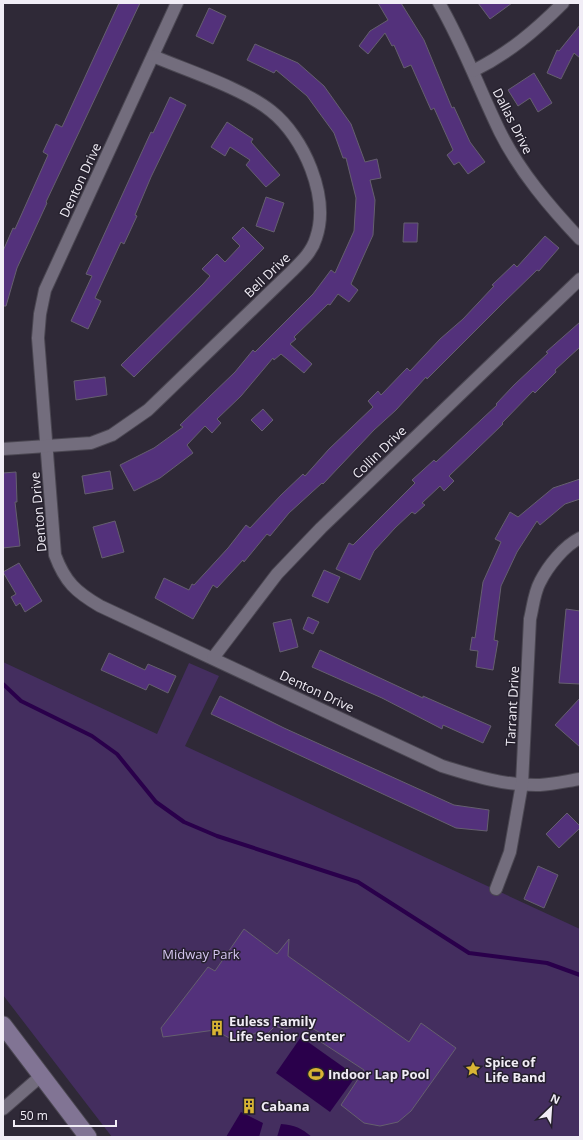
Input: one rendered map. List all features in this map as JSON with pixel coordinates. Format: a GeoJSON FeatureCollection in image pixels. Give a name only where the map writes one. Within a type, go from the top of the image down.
{"type":"FeatureCollection","features":[{"type":"Feature","properties":{"kind":"street","name":"Denton Drive"},"geometry":{"type":"LineString","coordinates":[[177,3],[45,290],[40,314],[38,338],[46,446],[55,555],[61,571],[69,583],[81,596],[100,606],[442,766],[472,775],[522,784],[540,785],[580,779]]}},
{"type":"Feature","properties":{"kind":"street","name":"Dallas Drive"},"geometry":{"type":"LineString","coordinates":[[439,3],[501,133],[514,156],[532,183],[580,240]]}},
{"type":"Feature","properties":{"kind":"street"},"geometry":{"type":"LineString","coordinates":[[473,72],[498,59],[518,45],[563,3]]}},
{"type":"Feature","properties":{"kind":"street","name":"Bell Drive"},"geometry":{"type":"LineString","coordinates":[[3,449],[91,443],[112,435],[148,410],[308,255],[316,240],[320,226],[321,209],[319,192],[299,142],[271,111],[246,96],[153,56]]}},
{"type":"Feature","properties":{"kind":"street","name":"Collin Drive"},"geometry":{"type":"LineString","coordinates":[[213,658],[277,574],[320,528],[580,279]]}},
{"type":"Feature","properties":{"kind":"street","name":"Tarrant Drive"},"geometry":{"type":"LineString","coordinates":[[496,889],[510,852],[522,784],[530,619],[534,600],[539,583],[548,569],[561,553],[580,538]]}},
{"type":"Feature","properties":{"kind":"street"},"geometry":{"type":"LineString","coordinates":[[3,1025],[88,1137]]}},
{"type":"Feature","properties":{"kind":"street"},"geometry":{"type":"LineString","coordinates":[[3,1109],[41,1076]]}},
{"type":"Feature","properties":{"kind":"green space","name":"Midway Park"},"geometry":{"type":"Polygon","coordinates":[[[3,662],[157,734],[189,663],[219,676],[185,746],[580,929],[580,1137],[112,1137],[3,995],[3,662]]]}},
{"type":"Feature","properties":{"kind":"shaded area","name":"Indoor Lap Pool"},"geometry":{"type":"Polygon","coordinates":[[[301,1037],[356,1076],[330,1112],[276,1073],[301,1037]]]}},
{"type":"Feature","properties":{"kind":"shaded area"},"geometry":{"type":"Polygon","coordinates":[[[241,1112],[263,1123],[259,1137],[226,1137],[241,1112]]]}},
{"type":"Feature","properties":{"kind":"shaded area"},"geometry":{"type":"Polygon","coordinates":[[[281,1124],[298,1128],[312,1137],[277,1137],[281,1124]]]}},
{"type":"Feature","properties":{"kind":"building"},"geometry":{"type":"Polygon","coordinates":[[[119,3],[140,3],[46,202],[47,203],[17,268],[6,306],[3,306],[3,251],[13,228],[15,229],[48,155],[43,152],[56,124],[62,127],[119,3]]]}},
{"type":"Feature","properties":{"kind":"building"},"geometry":{"type":"Polygon","coordinates":[[[378,3],[401,3],[424,40],[452,108],[454,107],[470,142],[485,162],[468,174],[459,162],[454,165],[447,155],[453,150],[434,108],[431,110],[411,65],[404,68],[394,45],[392,46],[385,33],[368,54],[359,46],[370,31],[388,20],[378,3]]]}},
{"type":"Feature","properties":{"kind":"building"},"geometry":{"type":"Polygon","coordinates":[[[478,3],[512,3],[490,19],[478,3]]]}},
{"type":"Feature","properties":{"kind":"building"},"geometry":{"type":"Polygon","coordinates":[[[209,8],[226,16],[213,44],[196,36],[209,8]]]}},
{"type":"Feature","properties":{"kind":"building"},"geometry":{"type":"Polygon","coordinates":[[[580,25],[580,58],[574,53],[561,79],[547,73],[557,50],[559,51],[580,25]]]}},
{"type":"Feature","properties":{"kind":"building"},"geometry":{"type":"Polygon","coordinates":[[[255,44],[298,63],[324,86],[351,124],[365,162],[377,159],[381,178],[370,180],[375,200],[373,235],[351,284],[358,290],[349,302],[338,294],[330,305],[328,304],[294,337],[296,339],[290,344],[312,364],[304,373],[281,354],[274,360],[273,358],[241,396],[217,419],[221,423],[212,433],[205,426],[187,445],[193,453],[160,478],[134,491],[120,465],[154,448],[183,427],[180,425],[235,372],[253,350],[255,352],[313,294],[331,270],[335,273],[354,231],[356,198],[346,158],[343,158],[334,133],[307,96],[276,70],[274,73],[247,60],[255,44]]]}},
{"type":"Feature","properties":{"kind":"building"},"geometry":{"type":"Polygon","coordinates":[[[534,73],[552,103],[538,112],[530,98],[518,106],[508,90],[534,73]]]}},
{"type":"Feature","properties":{"kind":"building"},"geometry":{"type":"Polygon","coordinates":[[[170,97],[186,105],[151,177],[135,215],[137,216],[124,244],[121,242],[95,298],[101,301],[88,329],[71,321],[92,276],[86,274],[151,132],[153,133],[170,97]]]}},
{"type":"Feature","properties":{"kind":"building"},"geometry":{"type":"Polygon","coordinates":[[[227,122],[253,139],[251,142],[280,175],[266,187],[246,165],[250,160],[230,147],[225,156],[211,147],[227,122]]]}},
{"type":"Feature","properties":{"kind":"building"},"geometry":{"type":"Polygon","coordinates":[[[266,197],[284,203],[274,232],[256,226],[266,197]]]}},
{"type":"Feature","properties":{"kind":"building"},"geometry":{"type":"Polygon","coordinates":[[[404,223],[418,223],[417,242],[403,242],[404,223]]]}},
{"type":"Feature","properties":{"kind":"building"},"geometry":{"type":"Polygon","coordinates":[[[243,227],[264,248],[134,377],[121,365],[210,276],[202,269],[217,254],[225,262],[240,246],[232,238],[243,227]]]}},
{"type":"Feature","properties":{"kind":"building"},"geometry":{"type":"Polygon","coordinates":[[[545,236],[559,248],[539,271],[537,270],[427,379],[426,377],[396,410],[374,430],[323,484],[322,483],[289,513],[270,536],[267,534],[244,562],[243,560],[217,588],[213,585],[193,619],[155,598],[164,578],[189,590],[192,584],[194,585],[228,548],[246,525],[250,528],[281,495],[303,474],[305,476],[329,449],[373,407],[368,401],[378,391],[381,395],[407,368],[410,371],[440,339],[463,319],[494,286],[492,285],[514,264],[517,267],[545,236]]]}},
{"type":"Feature","properties":{"kind":"building"},"geometry":{"type":"Polygon","coordinates":[[[580,322],[580,347],[555,370],[556,372],[535,393],[533,391],[502,423],[503,424],[449,476],[454,481],[444,491],[440,486],[422,503],[425,505],[415,514],[412,512],[395,528],[374,551],[360,580],[336,569],[349,543],[353,545],[415,483],[412,480],[434,460],[436,462],[497,405],[496,404],[514,385],[548,353],[546,352],[580,322]]]}},
{"type":"Feature","properties":{"kind":"building"},"geometry":{"type":"Polygon","coordinates":[[[105,377],[107,395],[76,400],[74,381],[105,377]]]}},
{"type":"Feature","properties":{"kind":"building"},"geometry":{"type":"Polygon","coordinates":[[[263,409],[273,420],[262,431],[251,420],[263,409]]]}},
{"type":"Feature","properties":{"kind":"building"},"geometry":{"type":"Polygon","coordinates":[[[110,471],[113,489],[85,494],[82,476],[110,471]]]}},
{"type":"Feature","properties":{"kind":"building"},"geometry":{"type":"Polygon","coordinates":[[[16,472],[17,502],[15,502],[20,546],[3,548],[3,473],[16,472]]]}},
{"type":"Feature","properties":{"kind":"building"},"geometry":{"type":"Polygon","coordinates":[[[580,479],[580,499],[565,504],[540,525],[537,521],[517,552],[501,586],[494,640],[498,641],[493,670],[476,667],[478,651],[470,650],[472,637],[475,638],[483,582],[501,542],[495,539],[510,512],[518,517],[553,488],[580,479]]]}},
{"type":"Feature","properties":{"kind":"building"},"geometry":{"type":"Polygon","coordinates":[[[115,521],[124,552],[102,558],[93,527],[115,521]]]}},
{"type":"Feature","properties":{"kind":"building"},"geometry":{"type":"Polygon","coordinates":[[[19,563],[42,601],[25,612],[20,603],[16,606],[11,597],[16,594],[3,572],[19,563]]]}},
{"type":"Feature","properties":{"kind":"building"},"geometry":{"type":"Polygon","coordinates":[[[324,570],[340,577],[328,603],[312,596],[324,570]]]}},
{"type":"Feature","properties":{"kind":"building"},"geometry":{"type":"Polygon","coordinates":[[[566,609],[580,611],[580,684],[559,683],[566,609]]]}},
{"type":"Feature","properties":{"kind":"building"},"geometry":{"type":"Polygon","coordinates":[[[308,617],[319,622],[313,634],[303,629],[308,617]]]}},
{"type":"Feature","properties":{"kind":"building"},"geometry":{"type":"Polygon","coordinates":[[[291,619],[298,647],[280,652],[273,623],[291,619]]]}},
{"type":"Feature","properties":{"kind":"building"},"geometry":{"type":"Polygon","coordinates":[[[320,650],[423,698],[423,696],[491,726],[483,743],[443,725],[442,729],[382,698],[312,667],[320,650]]]}},
{"type":"Feature","properties":{"kind":"building"},"geometry":{"type":"Polygon","coordinates":[[[109,653],[145,670],[148,664],[176,676],[168,693],[149,684],[146,690],[101,670],[109,653]]]}},
{"type":"Feature","properties":{"kind":"building"},"geometry":{"type":"Polygon","coordinates":[[[220,696],[284,728],[454,805],[489,810],[487,831],[456,828],[211,714],[220,696]]]}},
{"type":"Feature","properties":{"kind":"building"},"geometry":{"type":"Polygon","coordinates":[[[580,698],[580,747],[555,725],[580,698]]]}},
{"type":"Feature","properties":{"kind":"building"},"geometry":{"type":"Polygon","coordinates":[[[567,813],[580,826],[580,828],[559,848],[546,834],[567,813]]]}},
{"type":"Feature","properties":{"kind":"building"},"geometry":{"type":"Polygon","coordinates":[[[538,866],[558,875],[544,908],[524,899],[538,866]]]}},
{"type":"Feature","properties":{"kind":"building","name":"Euless Family Life Senior Center"},"geometry":{"type":"Polygon","coordinates":[[[244,929],[277,954],[289,939],[288,956],[409,1042],[421,1023],[456,1048],[411,1111],[398,1122],[380,1126],[364,1123],[341,1105],[364,1070],[318,1040],[322,1034],[300,1021],[293,1027],[284,1029],[275,1026],[265,1036],[255,1033],[247,1038],[231,1039],[215,1030],[163,1037],[161,1028],[208,967],[215,971],[244,929]]]}},
{"type":"Feature","properties":{"kind":"waterway"},"geometry":{"type":"LineString","coordinates":[[3,684],[21,701],[92,736],[117,754],[156,802],[184,822],[217,836],[358,882],[469,953],[547,963],[580,975]]}},
{"type":"Feature","properties":{"kind":"place","name":"Euless Family Life Senior Center"},"geometry":{"type":"Point","coordinates":[217,1028]}},
{"type":"Feature","properties":{"kind":"place","name":"Spice of Life Band"},"geometry":{"type":"Point","coordinates":[473,1069]}},
{"type":"Feature","properties":{"kind":"place","name":"Indoor Lap Pool"},"geometry":{"type":"Point","coordinates":[316,1074]}},
{"type":"Feature","properties":{"kind":"place","name":"Cabana"},"geometry":{"type":"Point","coordinates":[249,1106]}}]}
